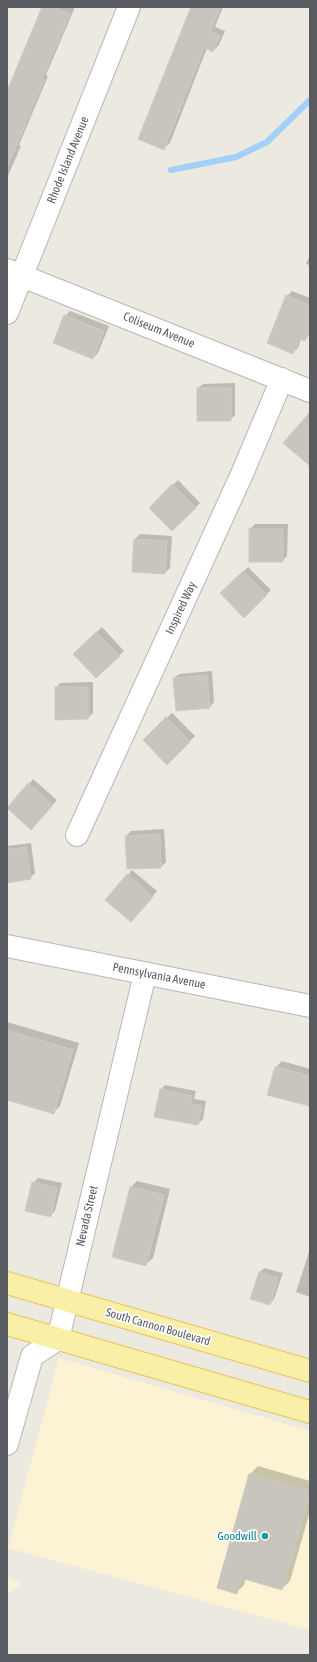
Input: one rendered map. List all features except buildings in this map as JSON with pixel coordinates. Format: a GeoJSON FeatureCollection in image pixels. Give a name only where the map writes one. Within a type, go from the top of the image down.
{"type":"FeatureCollection","features":[{"type":"Feature","properties":{"kind":"main road","name":"South Cannon Boulevard"},"geometry":{"type":"LineString","coordinates":[[7,1283],[310,1371]]}},
{"type":"Feature","properties":{"kind":"main road"},"geometry":{"type":"LineString","coordinates":[[7,1324],[310,1412]]}},
{"type":"Feature","properties":{"kind":"street","name":"Rhode Island Avenue"},"geometry":{"type":"LineString","coordinates":[[7,313],[14,273],[129,7]]}},
{"type":"Feature","properties":{"kind":"street","name":"Coliseum Avenue"},"geometry":{"type":"LineString","coordinates":[[14,273],[310,391]]}},
{"type":"Feature","properties":{"kind":"street","name":"Inspired Way"},"geometry":{"type":"LineString","coordinates":[[77,835],[242,474],[282,379]]}},
{"type":"Feature","properties":{"kind":"street","name":"Pennsylvania Avenue"},"geometry":{"type":"LineString","coordinates":[[7,946],[310,1006]]}},
{"type":"Feature","properties":{"kind":"street","name":"Nevada Street"},"geometry":{"type":"LineString","coordinates":[[58,1339],[145,974]]}},
{"type":"Feature","properties":{"kind":"street"},"geometry":{"type":"LineString","coordinates":[[7,1444],[32,1356],[58,1339]]}},
{"type":"Feature","properties":{"kind":"shaded area"},"geometry":{"type":"Polygon","coordinates":[[[59,1358],[310,1431],[310,1630],[8,1548],[59,1358]]]}},
{"type":"Feature","properties":{"kind":"shaded area"},"geometry":{"type":"Polygon","coordinates":[[[7,1576],[21,1584],[7,1594],[7,1576]]]}},
{"type":"Feature","properties":{"kind":"waterway"},"geometry":{"type":"LineString","coordinates":[[171,170],[236,157],[267,142],[310,100]]}},
{"type":"Feature","properties":{"kind":"place","name":"Goodwill"},"geometry":{"type":"Point","coordinates":[265,1536]}}]}
